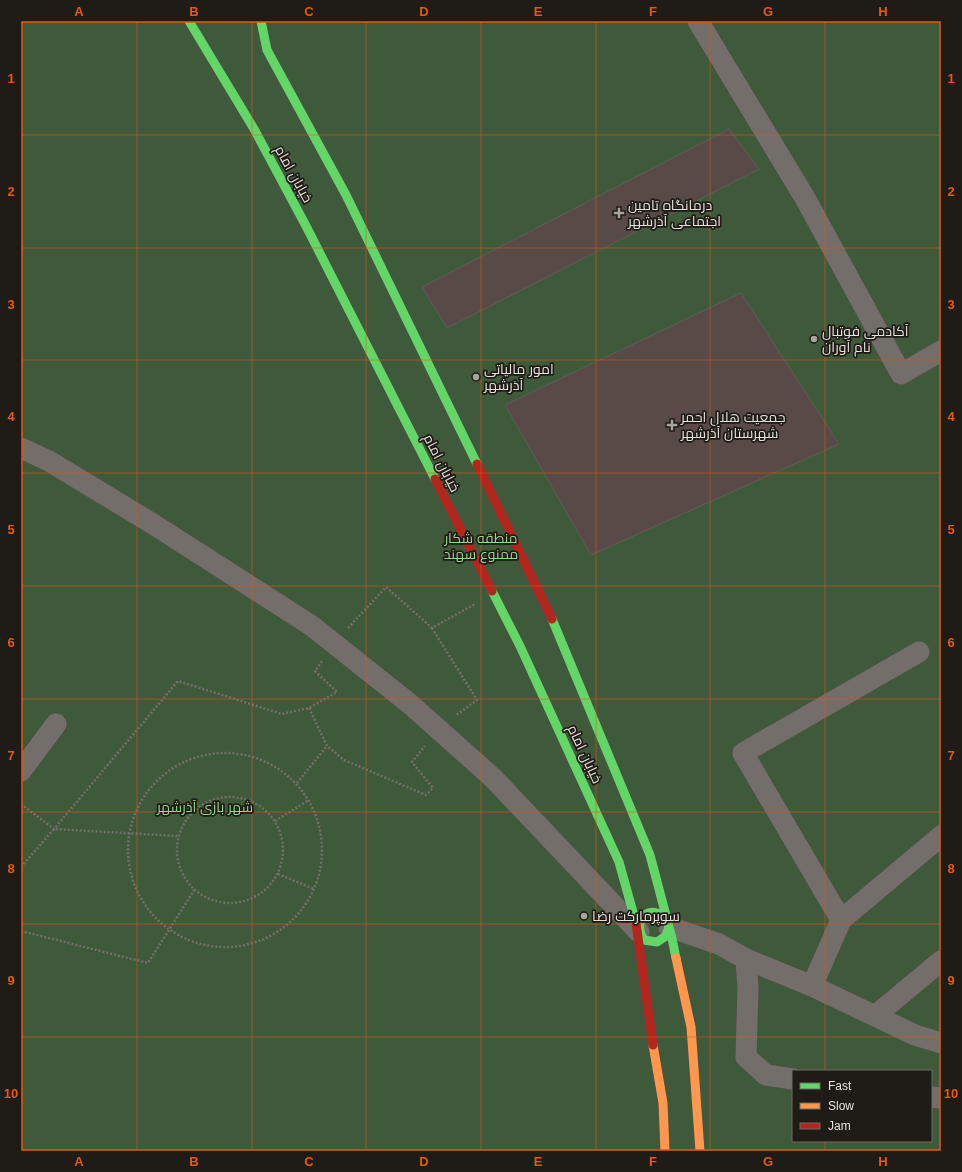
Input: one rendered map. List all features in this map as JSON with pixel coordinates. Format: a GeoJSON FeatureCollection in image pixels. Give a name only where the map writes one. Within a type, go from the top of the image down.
{"type":"FeatureCollection","features":[{"type":"Feature","properties":{"kind":"main road","name":"خیابان امام"},"geometry":{"type":"LineString","coordinates":[[189,21],[254,130],[306,226],[494,594],[619,862],[638,932],[651,1030],[664,1103],[665,1151]]}},
{"type":"Feature","properties":{"kind":"main road","name":"خیابان امام"},"geometry":{"type":"LineString","coordinates":[[262,21],[267,50],[346,195],[559,633],[650,855],[669,927],[691,1027],[700,1151]]}},
{"type":"Feature","properties":{"kind":"main road"},"geometry":{"type":"LineString","coordinates":[[652,912],[666,918],[669,927],[667,936],[664,940],[654,943],[644,940],[638,932],[639,921],[642,917],[652,912]]}},
{"type":"Feature","properties":{"kind":"street"},"geometry":{"type":"LineString","coordinates":[[698,21],[805,198],[900,374],[941,351]]}},
{"type":"Feature","properties":{"kind":"street"},"geometry":{"type":"LineString","coordinates":[[21,448],[48,460],[154,524],[312,626],[410,704],[493,778],[638,932]]}},
{"type":"Feature","properties":{"kind":"street"},"geometry":{"type":"LineString","coordinates":[[841,920],[743,753],[919,652]]}},
{"type":"Feature","properties":{"kind":"street"},"geometry":{"type":"LineString","coordinates":[[21,771],[56,724]]}},
{"type":"Feature","properties":{"kind":"street"},"geometry":{"type":"LineString","coordinates":[[812,986],[841,920],[941,836]]}},
{"type":"Feature","properties":{"kind":"street"},"geometry":{"type":"LineString","coordinates":[[588,879],[607,884],[618,877],[619,862]]}},
{"type":"Feature","properties":{"kind":"street"},"geometry":{"type":"LineString","coordinates":[[669,927],[719,944],[746,959],[812,986],[876,1015],[915,1035],[941,1043]]}},
{"type":"Feature","properties":{"kind":"street"},"geometry":{"type":"LineString","coordinates":[[746,959],[748,988],[746,1057],[766,1075],[792,1079]]}},
{"type":"Feature","properties":{"kind":"street"},"geometry":{"type":"LineString","coordinates":[[876,1015],[941,961]]}},
{"type":"Feature","properties":{"kind":"path"},"geometry":{"type":"LineString","coordinates":[[21,867],[178,681],[282,714],[309,708],[337,692],[315,671],[334,644],[386,587],[432,628],[477,700],[439,729],[412,762],[433,788],[426,795],[344,760],[327,746],[309,708]]}},
{"type":"Feature","properties":{"kind":"path"},"geometry":{"type":"LineString","coordinates":[[432,628],[494,594]]}},
{"type":"Feature","properties":{"kind":"path"},"geometry":{"type":"LineString","coordinates":[[296,783],[327,746]]}},
{"type":"Feature","properties":{"kind":"path"},"geometry":{"type":"LineString","coordinates":[[212,752],[243,753],[272,764],[296,783],[309,799],[318,821],[323,843],[321,866],[314,889],[299,913],[278,932],[252,944],[223,947],[195,943],[169,930],[148,912],[134,888],[126,860],[128,833],[138,803],[156,779],[182,761],[212,752]]}},
{"type":"Feature","properties":{"kind":"path"},"geometry":{"type":"LineString","coordinates":[[228,796],[247,799],[263,807],[276,821],[282,838],[284,857],[278,874],[266,889],[251,899],[233,903],[214,900],[195,889],[188,882],[180,868],[177,852],[178,836],[185,821],[196,809],[210,800],[228,796]]}},
{"type":"Feature","properties":{"kind":"path"},"geometry":{"type":"LineString","coordinates":[[276,821],[309,799]]}},
{"type":"Feature","properties":{"kind":"path"},"geometry":{"type":"LineString","coordinates":[[21,804],[54,829],[178,836]]}},
{"type":"Feature","properties":{"kind":"path"},"geometry":{"type":"LineString","coordinates":[[278,874],[314,889]]}},
{"type":"Feature","properties":{"kind":"path"},"geometry":{"type":"LineString","coordinates":[[21,931],[148,963],[195,889]]}},
{"type":"Feature","properties":{"kind":"green space","name":"منطقه شکار ممنوع سهند"},"geometry":{"type":"Polygon","coordinates":[[[21,21],[941,21],[941,1151],[21,1151],[21,21]]]}},
{"type":"Feature","properties":{"kind":"building","name":"درمانگاه تامین اجتماعی آذرشهر"},"geometry":{"type":"Polygon","coordinates":[[[729,129],[759,169],[447,328],[422,287],[729,129]]]}},
{"type":"Feature","properties":{"kind":"building","name":"جمعیت هلال احمر شهرستان آذرشهر"},"geometry":{"type":"Polygon","coordinates":[[[741,293],[839,444],[591,555],[505,405],[741,293]]]}},
{"type":"Feature","properties":{"kind":"traffic: fast"},"geometry":{"type":"LineString","coordinates":[[189,21],[254,129],[306,226],[435,479]]}},
{"type":"Feature","properties":{"kind":"traffic: fast"},"geometry":{"type":"LineString","coordinates":[[261,21],[267,50],[346,195],[477,464]]}},
{"type":"Feature","properties":{"kind":"traffic: fast"},"geometry":{"type":"LineString","coordinates":[[492,591],[520,646],[619,862],[636,923]]}},
{"type":"Feature","properties":{"kind":"traffic: fast"},"geometry":{"type":"LineString","coordinates":[[552,619],[650,855],[669,927],[666,936],[657,942],[644,940],[640,932],[641,919],[645,915],[655,912],[660,914],[665,919],[667,923],[669,928],[676,958]]}},
{"type":"Feature","properties":{"kind":"traffic: slow"},"geometry":{"type":"LineString","coordinates":[[676,958],[691,1027],[700,1151]]}},
{"type":"Feature","properties":{"kind":"traffic: slow"},"geometry":{"type":"LineString","coordinates":[[653,1045],[663,1103],[665,1151]]}},
{"type":"Feature","properties":{"kind":"traffic: jam"},"geometry":{"type":"LineString","coordinates":[[477,464],[552,619]]}},
{"type":"Feature","properties":{"kind":"traffic: jam"},"geometry":{"type":"LineString","coordinates":[[435,479],[492,591]]}},
{"type":"Feature","properties":{"kind":"traffic: jam"},"geometry":{"type":"LineString","coordinates":[[636,923],[653,1045]]}},
{"type":"Feature","properties":{"kind":"place","name":"درمانگاه تامین اجتماعی آذرشهر"},"geometry":{"type":"Point","coordinates":[619,213]}},
{"type":"Feature","properties":{"kind":"place","name":"آکادمی فوتبال نام آوران"},"geometry":{"type":"Point","coordinates":[814,339]}},
{"type":"Feature","properties":{"kind":"place","name":"امور مالیاتی آذرشهر"},"geometry":{"type":"Point","coordinates":[476,377]}},
{"type":"Feature","properties":{"kind":"place","name":"جمعیت هلال احمر شهرستان آذرشهر"},"geometry":{"type":"Point","coordinates":[672,425]}},
{"type":"Feature","properties":{"kind":"place","name":"سوپرمارکت رضا"},"geometry":{"type":"Point","coordinates":[584,916]}},
{"type":"Feature","properties":{"kind":"park label","name":"شهر بازی آذرشهر"},"geometry":{"type":"Point","coordinates":[205,807]}}]}
